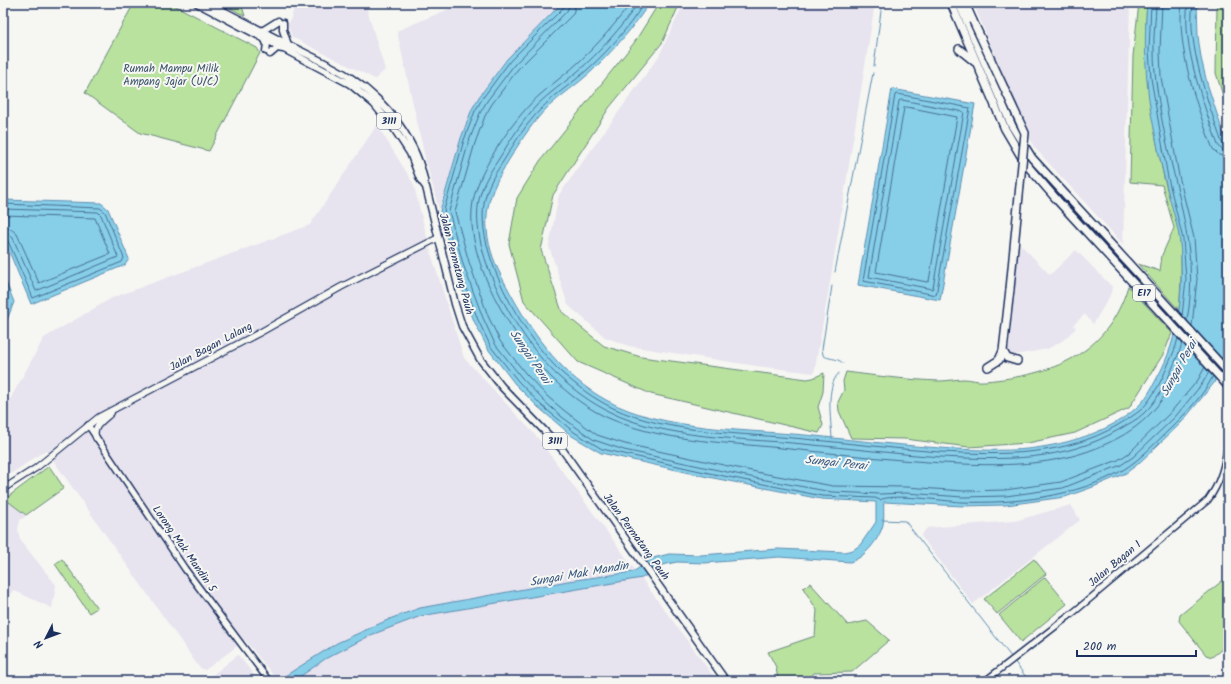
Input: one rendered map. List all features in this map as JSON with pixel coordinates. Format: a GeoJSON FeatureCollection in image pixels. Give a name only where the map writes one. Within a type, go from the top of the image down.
{"type":"FeatureCollection","features":[{"type":"Feature","properties":{"kind":"highway","name":"E17"},"geometry":{"type":"LineString","coordinates":[[951,3],[1014,145],[1026,163],[1058,201],[1228,386]]}},
{"type":"Feature","properties":{"kind":"highway","name":"E17"},"geometry":{"type":"LineString","coordinates":[[959,3],[1012,126],[1032,158],[1062,193],[1228,372]]}},
{"type":"Feature","properties":{"kind":"highway"},"geometry":{"type":"LineString","coordinates":[[965,3],[1025,133],[1003,351],[999,360],[988,366]]}},
{"type":"Feature","properties":{"kind":"highway"},"geometry":{"type":"LineString","coordinates":[[959,49],[977,64]]}},
{"type":"Feature","properties":{"kind":"highway"},"geometry":{"type":"LineString","coordinates":[[1003,351],[1007,358],[1017,361]]}},
{"type":"Feature","properties":{"kind":"main road"},"geometry":{"type":"LineString","coordinates":[[197,3],[287,47]]}},
{"type":"Feature","properties":{"kind":"main road"},"geometry":{"type":"LineString","coordinates":[[208,3],[262,34],[267,44],[268,52],[277,48],[287,47]]}},
{"type":"Feature","properties":{"kind":"main road"},"geometry":{"type":"LineString","coordinates":[[262,34],[281,22],[287,47]]}},
{"type":"Feature","properties":{"kind":"main road","name":"Jalan Permatang Pauh"},"geometry":{"type":"LineString","coordinates":[[287,47],[352,78],[380,103],[411,142],[420,164],[460,319],[480,359],[502,387],[554,439],[726,681]]}},
{"type":"Feature","properties":{"kind":"main road","name":"Jalan Bagan Lalang"},"geometry":{"type":"LineString","coordinates":[[3,489],[36,468],[88,425],[117,408],[259,333],[341,287],[438,238]]}},
{"type":"Feature","properties":{"kind":"main road"},"geometry":{"type":"LineString","coordinates":[[96,438],[94,434],[96,428],[117,408]]}},
{"type":"Feature","properties":{"kind":"street","name":"Lorong Mak Mandin 5"},"geometry":{"type":"LineString","coordinates":[[88,425],[185,569],[267,679]]}},
{"type":"Feature","properties":{"kind":"street","name":"Jalan Bagan 1"},"geometry":{"type":"LineString","coordinates":[[986,681],[1074,612],[1208,500],[1223,473],[1228,442]]}},
{"type":"Feature","properties":{"kind":"shaded area"},"geometry":{"type":"Polygon","coordinates":[[[293,3],[365,3],[385,70],[375,79],[292,37],[288,25],[293,13],[293,3]]]}},
{"type":"Feature","properties":{"kind":"shaded area"},"geometry":{"type":"Polygon","coordinates":[[[463,3],[562,3],[507,59],[489,82],[472,109],[461,138],[441,204],[441,217],[424,153],[397,31],[463,3]]]}},
{"type":"Feature","properties":{"kind":"shaded area"},"geometry":{"type":"Polygon","coordinates":[[[684,3],[875,3],[814,373],[757,366],[629,346],[605,337],[568,305],[549,246],[559,195],[659,56],[684,3]]]}},
{"type":"Feature","properties":{"kind":"shaded area"},"geometry":{"type":"Polygon","coordinates":[[[973,3],[1130,3],[1123,244],[1034,147],[973,3]]]}},
{"type":"Feature","properties":{"kind":"shaded area"},"geometry":{"type":"Polygon","coordinates":[[[377,125],[413,183],[432,257],[464,358],[537,437],[717,681],[278,681],[245,640],[205,670],[199,667],[46,450],[3,479],[3,412],[44,338],[112,298],[310,225],[377,125]]]}},
{"type":"Feature","properties":{"kind":"shaded area"},"geometry":{"type":"Polygon","coordinates":[[[1020,244],[1050,275],[1076,250],[1113,288],[1093,324],[1085,314],[1073,325],[1076,328],[1062,341],[1047,349],[1010,356],[1005,351],[1020,244]]]}},
{"type":"Feature","properties":{"kind":"shaded area"},"geometry":{"type":"Polygon","coordinates":[[[3,497],[26,516],[20,520],[18,529],[20,540],[56,585],[52,608],[13,590],[3,608],[3,497]]]}},
{"type":"Feature","properties":{"kind":"shaded area"},"geometry":{"type":"Polygon","coordinates":[[[1071,505],[1080,520],[973,604],[921,536],[927,528],[1015,521],[1071,505]]]}},
{"type":"Feature","properties":{"kind":"shaded area"},"geometry":{"type":"Polygon","coordinates":[[[238,655],[259,681],[205,681],[238,655]]]}},
{"type":"Feature","properties":{"kind":"green space","name":"Rumah Mampu Milik Ampang Jajar (U/C)"},"geometry":{"type":"Polygon","coordinates":[[[134,3],[170,3],[257,48],[260,53],[209,151],[140,133],[85,93],[134,3]]]}},
{"type":"Feature","properties":{"kind":"green space"},"geometry":{"type":"Polygon","coordinates":[[[221,3],[241,3],[245,16],[221,3]]]}},
{"type":"Feature","properties":{"kind":"green space"},"geometry":{"type":"Polygon","coordinates":[[[659,3],[680,3],[662,43],[609,108],[553,195],[541,250],[562,312],[604,346],[641,357],[807,379],[824,373],[823,392],[818,407],[823,425],[819,433],[651,394],[578,362],[524,301],[509,244],[517,198],[540,161],[634,43],[659,3]]]}},
{"type":"Feature","properties":{"kind":"green space"},"geometry":{"type":"Polygon","coordinates":[[[1139,3],[1147,3],[1146,48],[1149,91],[1155,134],[1164,178],[1180,240],[1181,275],[1179,310],[1138,264],[1160,271],[1162,255],[1174,228],[1162,185],[1130,182],[1133,56],[1139,3]]]}},
{"type":"Feature","properties":{"kind":"green space"},"geometry":{"type":"Polygon","coordinates":[[[1217,3],[1228,3],[1228,112],[1216,73],[1217,3]]]}},
{"type":"Feature","properties":{"kind":"green space"},"geometry":{"type":"Polygon","coordinates":[[[1128,286],[1172,333],[1164,353],[1129,408],[1075,433],[1028,443],[969,447],[905,439],[851,438],[839,411],[838,402],[844,390],[843,381],[846,372],[905,379],[940,381],[964,379],[985,381],[1010,378],[1054,367],[1074,358],[1091,345],[1106,330],[1119,310],[1128,286]]]}},
{"type":"Feature","properties":{"kind":"green space"},"geometry":{"type":"Polygon","coordinates":[[[49,466],[64,488],[26,515],[5,499],[49,466]]]}},
{"type":"Feature","properties":{"kind":"green space"},"geometry":{"type":"Polygon","coordinates":[[[62,559],[97,608],[89,613],[55,564],[62,559]]]}},
{"type":"Feature","properties":{"kind":"green space"},"geometry":{"type":"Polygon","coordinates":[[[1034,559],[1046,574],[997,614],[984,599],[1034,559]]]}},
{"type":"Feature","properties":{"kind":"green space"},"geometry":{"type":"Polygon","coordinates":[[[1045,577],[1067,604],[1021,642],[999,615],[1045,577]]]}},
{"type":"Feature","properties":{"kind":"green space"},"geometry":{"type":"Polygon","coordinates":[[[1222,581],[1228,585],[1228,644],[1212,657],[1206,655],[1179,621],[1180,615],[1222,581]]]}},
{"type":"Feature","properties":{"kind":"green space"},"geometry":{"type":"Polygon","coordinates":[[[810,583],[848,625],[867,621],[889,640],[852,672],[814,673],[807,681],[778,681],[776,667],[768,652],[815,636],[817,610],[803,588],[810,583]]]}},
{"type":"Feature","properties":{"kind":"water","name":"Sungai Perai"},"geometry":{"type":"Polygon","coordinates":[[[562,3],[649,3],[630,30],[608,55],[587,76],[547,108],[524,137],[498,178],[493,190],[487,212],[488,237],[493,257],[501,275],[513,298],[541,342],[577,380],[606,400],[629,410],[680,424],[867,442],[976,450],[1021,450],[1054,445],[1092,434],[1116,423],[1126,416],[1140,405],[1153,386],[1165,362],[1171,346],[1179,312],[1181,295],[1180,242],[1161,162],[1147,85],[1147,3],[1197,3],[1198,36],[1201,58],[1207,83],[1228,148],[1228,342],[1214,383],[1181,423],[1138,464],[1126,473],[1065,497],[1006,505],[963,506],[884,502],[883,525],[877,539],[865,553],[850,562],[779,557],[705,563],[677,562],[662,565],[642,578],[421,616],[371,635],[325,659],[294,681],[277,681],[337,643],[392,618],[420,608],[568,581],[633,572],[653,558],[669,554],[701,555],[778,549],[844,552],[853,550],[860,545],[876,522],[876,502],[821,499],[708,477],[601,453],[572,436],[538,407],[515,384],[488,349],[474,321],[454,267],[440,211],[461,138],[472,109],[479,97],[507,59],[562,3]]]}},
{"type":"Feature","properties":{"kind":"water"},"geometry":{"type":"Polygon","coordinates":[[[892,89],[975,104],[940,300],[858,285],[892,89]]]}},
{"type":"Feature","properties":{"kind":"water"},"geometry":{"type":"Polygon","coordinates":[[[3,200],[101,203],[108,209],[129,259],[125,265],[31,304],[3,237],[3,200]]]}},
{"type":"Feature","properties":{"kind":"water"},"geometry":{"type":"Polygon","coordinates":[[[3,275],[14,302],[3,330],[3,275]]]}},
{"type":"Feature","properties":{"kind":"waterway"},"geometry":{"type":"LineString","coordinates":[[874,66],[882,3]]}},
{"type":"Feature","properties":{"kind":"waterway"},"geometry":{"type":"LineString","coordinates":[[835,272],[873,73]]}},
{"type":"Feature","properties":{"kind":"waterway"},"geometry":{"type":"LineString","coordinates":[[832,286],[822,349],[825,357],[838,360],[843,363]]}},
{"type":"Feature","properties":{"kind":"waterway"},"geometry":{"type":"LineString","coordinates":[[832,438],[830,395],[832,386],[839,373]]}},
{"type":"Feature","properties":{"kind":"waterway"},"geometry":{"type":"LineString","coordinates":[[882,520],[905,521],[1012,658]]}},
{"type":"Feature","properties":{"kind":"waterway"},"geometry":{"type":"LineString","coordinates":[[1014,661],[1029,681]]}},
{"type":"Feature","properties":{"kind":"water label","name":"Sungai Mak Mandin"},"geometry":{"type":"Point","coordinates":[579,574]}}]}
